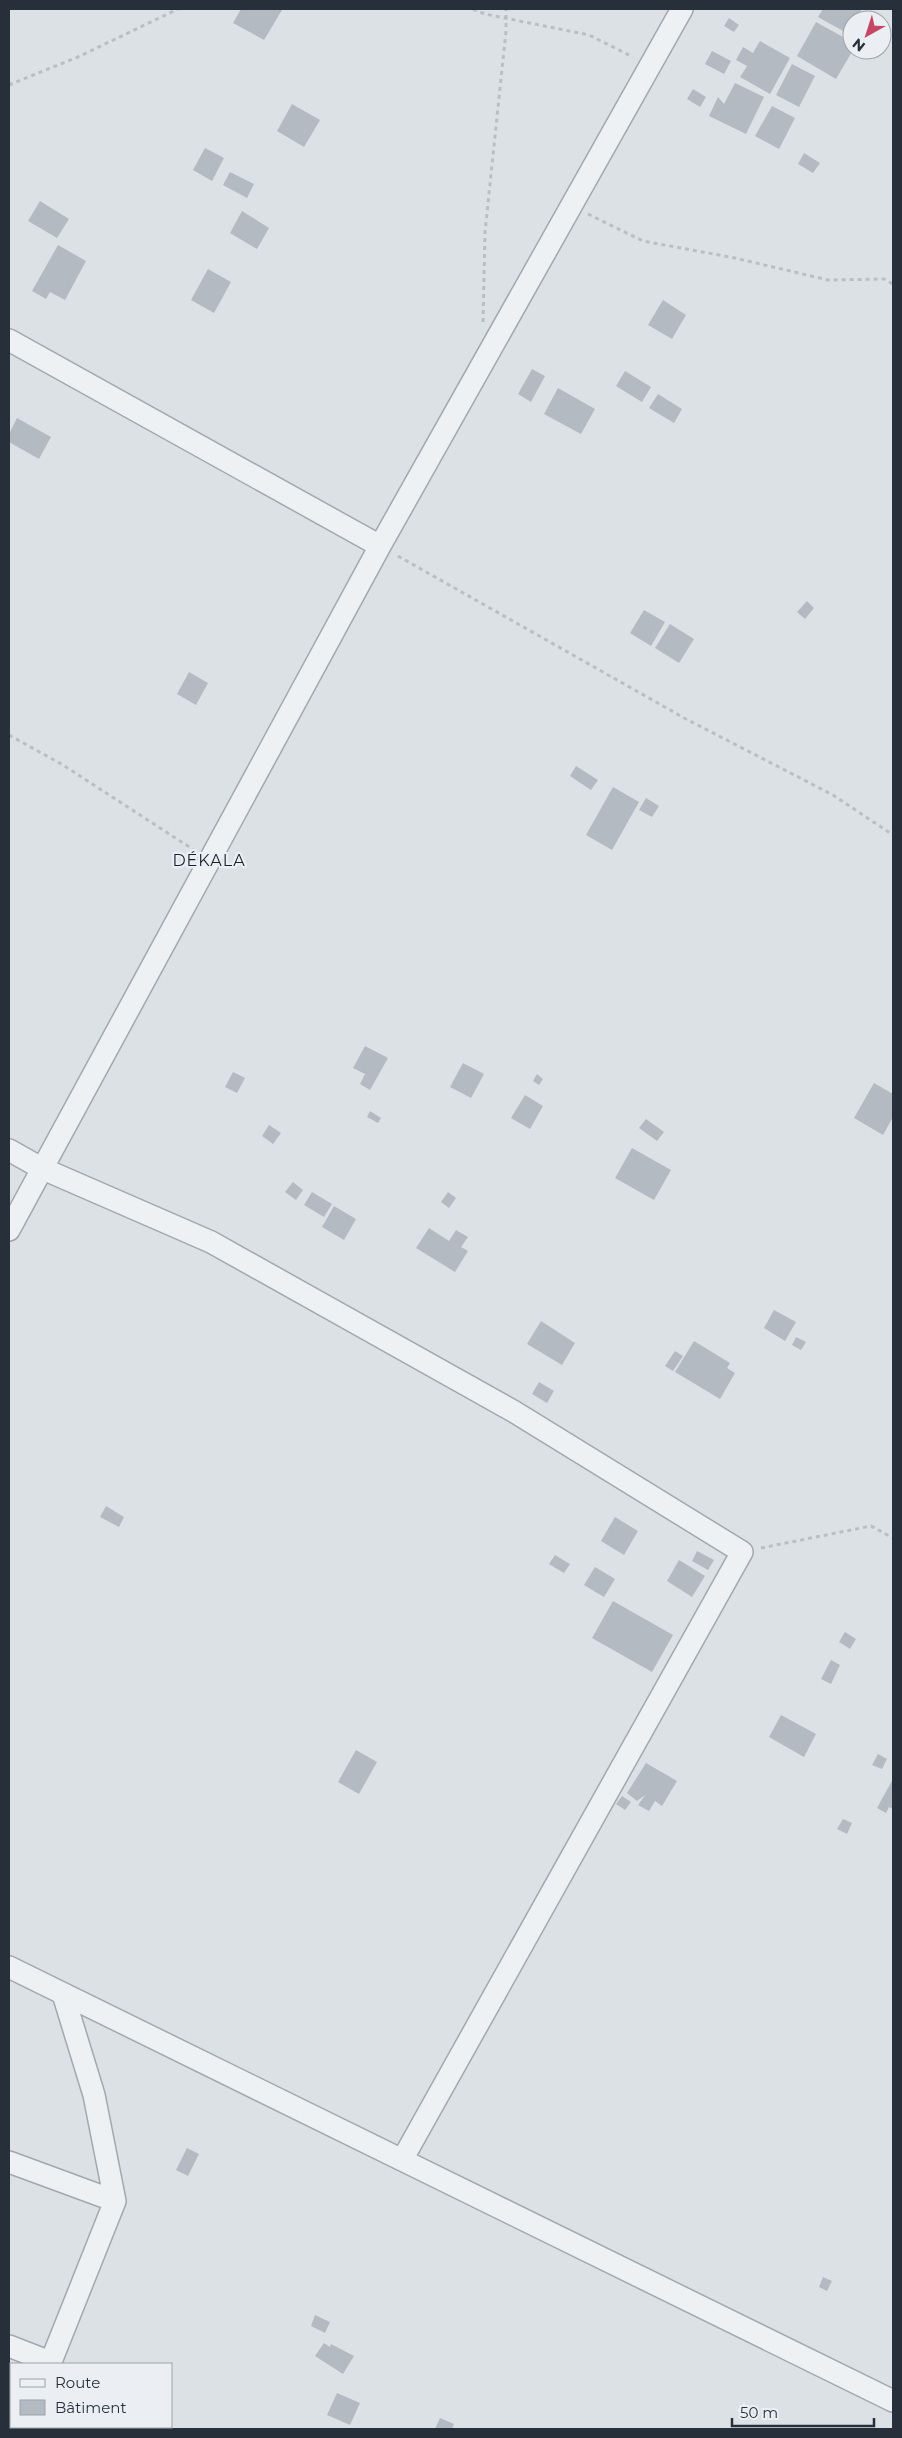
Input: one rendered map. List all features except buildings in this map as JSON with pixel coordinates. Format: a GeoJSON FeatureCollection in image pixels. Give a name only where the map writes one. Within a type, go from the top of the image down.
{"type":"FeatureCollection","features":[{"type":"Feature","properties":{"kind":"street"},"geometry":{"type":"LineString","coordinates":[[9,1230],[380,546],[682,9]]}},
{"type":"Feature","properties":{"kind":"street"},"geometry":{"type":"LineString","coordinates":[[9,340],[380,546]]}},
{"type":"Feature","properties":{"kind":"street"},"geometry":{"type":"LineString","coordinates":[[9,1150],[41,1168],[211,1242],[513,1411],[742,1552],[402,2160]]}},
{"type":"Feature","properties":{"kind":"street"},"geometry":{"type":"LineString","coordinates":[[9,1967],[893,2401]]}},
{"type":"Feature","properties":{"kind":"street"},"geometry":{"type":"LineString","coordinates":[[9,2346],[50,2363],[115,2201],[94,2095],[63,1994]]}},
{"type":"Feature","properties":{"kind":"street"},"geometry":{"type":"LineString","coordinates":[[9,2162],[115,2201]]}},
{"type":"Feature","properties":{"kind":"path"},"geometry":{"type":"LineString","coordinates":[[9,85],[80,56],[178,9]]}},
{"type":"Feature","properties":{"kind":"path"},"geometry":{"type":"LineString","coordinates":[[472,9],[589,35],[650,66]]}},
{"type":"Feature","properties":{"kind":"path"},"geometry":{"type":"LineString","coordinates":[[483,327],[485,232],[506,9]]}},
{"type":"Feature","properties":{"kind":"path"},"geometry":{"type":"LineString","coordinates":[[572,205],[643,241],[735,258],[828,280],[884,279],[893,284]]}},
{"type":"Feature","properties":{"kind":"path"},"geometry":{"type":"LineString","coordinates":[[380,546],[686,720],[833,795],[893,835]]}},
{"type":"Feature","properties":{"kind":"path"},"geometry":{"type":"LineString","coordinates":[[9,735],[63,765],[209,860]]}},
{"type":"Feature","properties":{"kind":"path"},"geometry":{"type":"LineString","coordinates":[[742,1552],[871,1526],[893,1538]]}},
{"type":"Feature","properties":{"kind":"district","name":"DÉKALA"},"geometry":{"type":"Point","coordinates":[209,860]}}]}
